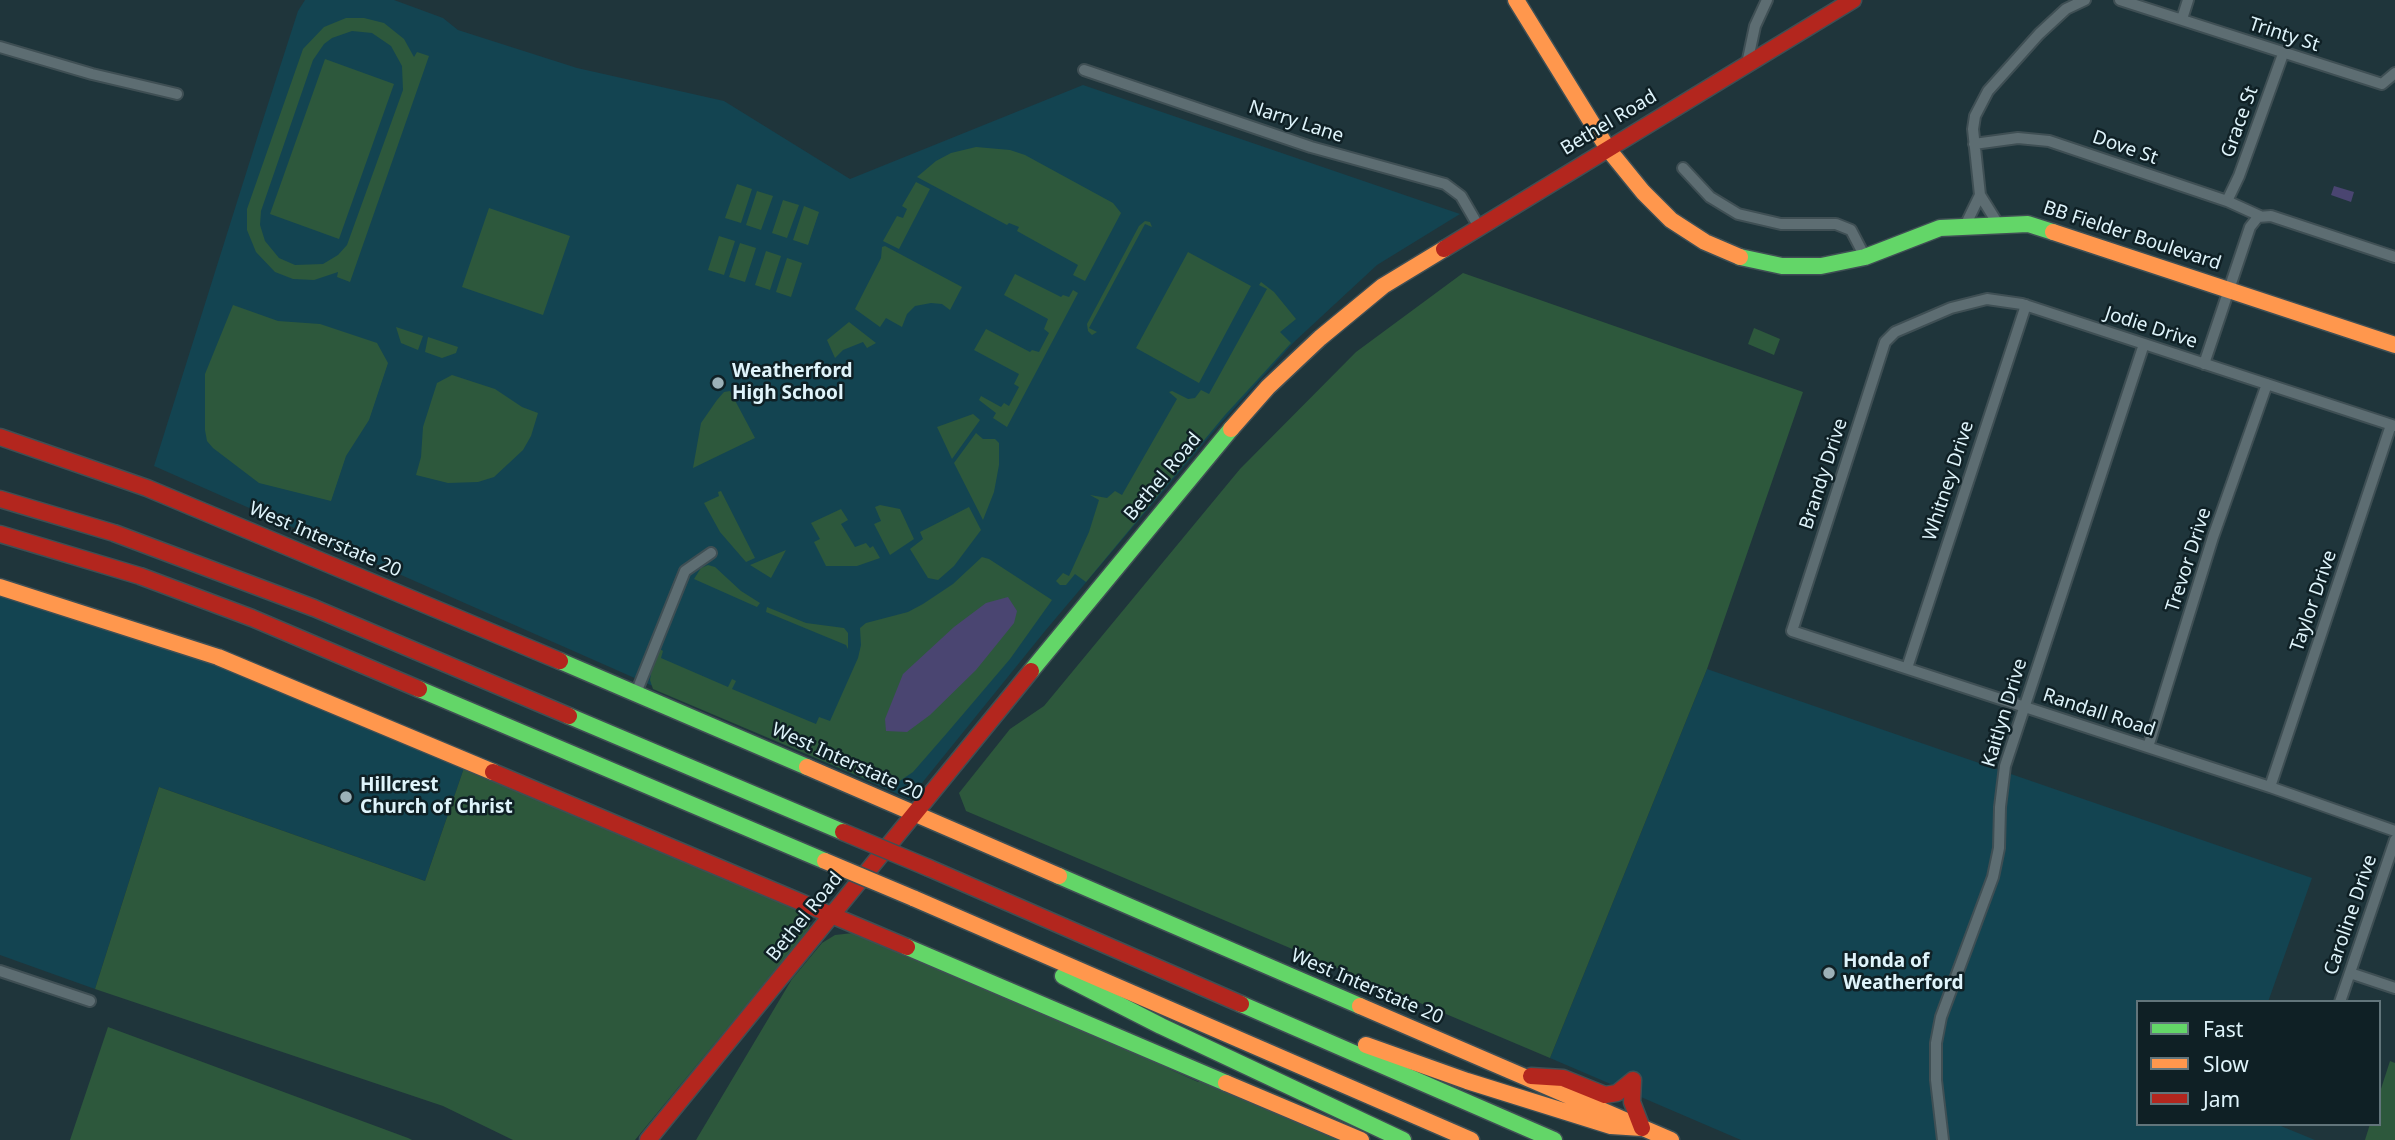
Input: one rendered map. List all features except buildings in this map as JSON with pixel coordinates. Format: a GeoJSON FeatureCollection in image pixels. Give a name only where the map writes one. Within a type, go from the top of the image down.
{"type":"FeatureCollection","features":[{"type":"Feature","properties":{"kind":"main road","name":"BB Fielder Boulevard"},"geometry":{"type":"LineString","coordinates":[[1516,0],[1608,149],[1643,192],[1671,220],[1705,242],[1742,258],[1782,266],[1821,266],[1865,257],[1940,228],[2028,224],[2395,345]]}},
{"type":"Feature","properties":{"kind":"main road","name":"Bethel Road"},"geometry":{"type":"LineString","coordinates":[[648,1140],[1215,447],[1268,387],[1320,338],[1383,286],[1853,0]]}},
{"type":"Feature","properties":{"kind":"main road","name":"West Interstate 20"},"geometry":{"type":"LineString","coordinates":[[0,438],[147,488],[636,693],[1671,1140]]}},
{"type":"Feature","properties":{"kind":"main road"},"geometry":{"type":"LineString","coordinates":[[0,499],[114,533],[314,608],[929,868],[1554,1140]]}},
{"type":"Feature","properties":{"kind":"main road"},"geometry":{"type":"LineString","coordinates":[[0,534],[140,576],[252,618],[913,898],[1471,1140]]}},
{"type":"Feature","properties":{"kind":"main road"},"geometry":{"type":"LineString","coordinates":[[0,587],[218,657],[1361,1140]]}},
{"type":"Feature","properties":{"kind":"main road"},"geometry":{"type":"LineString","coordinates":[[1020,945],[1046,967],[1127,1010],[1403,1140]]}},
{"type":"Feature","properties":{"kind":"main road"},"geometry":{"type":"LineString","coordinates":[[1273,1018],[1306,1020],[1467,1081],[1611,1126],[1642,1128],[1632,1102],[1633,1080],[1617,1093],[1605,1094],[1563,1078],[1520,1075]]}},
{"type":"Feature","properties":{"kind":"street"},"geometry":{"type":"LineString","coordinates":[[1747,64],[1755,26],[1767,0]]}},
{"type":"Feature","properties":{"kind":"street"},"geometry":{"type":"LineString","coordinates":[[1998,224],[1980,195],[1974,144],[1975,116],[1988,91],[2039,34],[2066,9],[2085,0]]}},
{"type":"Feature","properties":{"kind":"street","name":"Trinty St"},"geometry":{"type":"LineString","coordinates":[[2120,0],[2382,85],[2395,73]]}},
{"type":"Feature","properties":{"kind":"street"},"geometry":{"type":"LineString","coordinates":[[2182,19],[2188,0]]}},
{"type":"Feature","properties":{"kind":"street"},"geometry":{"type":"LineString","coordinates":[[0,47],[92,74],[177,94]]}},
{"type":"Feature","properties":{"kind":"street","name":"Grace St"},"geometry":{"type":"LineString","coordinates":[[2227,201],[2239,176],[2283,54]]}},
{"type":"Feature","properties":{"kind":"street","name":"Narry Lane"},"geometry":{"type":"LineString","coordinates":[[1084,71],[1311,147],[1445,184],[1461,197],[1479,227]]}},
{"type":"Feature","properties":{"kind":"street","name":"Dove St"},"geometry":{"type":"LineString","coordinates":[[1974,144],[2018,138],[2049,141],[2227,201],[2260,216],[2271,216],[2395,257]]}},
{"type":"Feature","properties":{"kind":"street"},"geometry":{"type":"LineString","coordinates":[[1683,168],[1710,198],[1738,214],[1781,224],[1836,224],[1851,230],[1865,257]]}},
{"type":"Feature","properties":{"kind":"street"},"geometry":{"type":"LineString","coordinates":[[1965,226],[1980,195]]}},
{"type":"Feature","properties":{"kind":"street"},"geometry":{"type":"LineString","coordinates":[[2204,364],[2250,227],[2260,216]]}},
{"type":"Feature","properties":{"kind":"street","name":"Jodie Drive"},"geometry":{"type":"LineString","coordinates":[[1895,332],[1951,308],[1987,299],[2026,305],[2393,426]]}},
{"type":"Feature","properties":{"kind":"street","name":"Whitney Drive"},"geometry":{"type":"LineString","coordinates":[[1907,668],[2026,305]]}},
{"type":"Feature","properties":{"kind":"street","name":"Brandy Drive"},"geometry":{"type":"LineString","coordinates":[[1792,631],[1885,342],[1895,332]]}},
{"type":"Feature","properties":{"kind":"street","name":"Kaitlyn Drive"},"geometry":{"type":"LineString","coordinates":[[1943,1140],[1936,1080],[1936,1043],[1941,1017],[1993,877],[1999,848],[2000,807],[2006,766],[2144,344]]}},
{"type":"Feature","properties":{"kind":"street","name":"Trevor Drive"},"geometry":{"type":"LineString","coordinates":[[2148,747],[2213,537],[2267,384]]}},
{"type":"Feature","properties":{"kind":"street","name":"Taylor Drive"},"geometry":{"type":"LineString","coordinates":[[2270,787],[2393,426]]}},
{"type":"Feature","properties":{"kind":"street"},"geometry":{"type":"LineString","coordinates":[[636,693],[685,571],[711,553]]}},
{"type":"Feature","properties":{"kind":"street","name":"Randall Road"},"geometry":{"type":"LineString","coordinates":[[1792,631],[2270,787],[2395,831]]}},
{"type":"Feature","properties":{"kind":"street","name":"Caroline Drive"},"geometry":{"type":"LineString","coordinates":[[2341,1000],[2395,840]]}},
{"type":"Feature","properties":{"kind":"street"},"geometry":{"type":"LineString","coordinates":[[0,971],[90,1001]]}},
{"type":"Feature","properties":{"kind":"street"},"geometry":{"type":"LineString","coordinates":[[2350,973],[2395,988]]}},
{"type":"Feature","properties":{"kind":"shaded area","name":"Weatherford High School"},"geometry":{"type":"Polygon","coordinates":[[[305,0],[394,0],[443,18],[458,30],[577,68],[724,101],[850,179],[1083,85],[1460,214],[1377,265],[1294,342],[1219,425],[1045,631],[909,799],[154,466],[298,11],[305,0]]]}},
{"type":"Feature","properties":{"kind":"shaded area"},"geometry":{"type":"Polygon","coordinates":[[[2334,186],[2354,192],[2351,202],[2331,195],[2334,186]]]}},
{"type":"Feature","properties":{"kind":"shaded area"},"geometry":{"type":"Polygon","coordinates":[[[0,591],[256,678],[464,768],[425,881],[159,787],[95,989],[0,955],[0,591]]]}},
{"type":"Feature","properties":{"kind":"shaded area"},"geometry":{"type":"Polygon","coordinates":[[[1008,597],[1017,611],[1014,623],[976,670],[930,715],[907,732],[886,731],[885,719],[903,674],[954,627],[986,603],[1008,597]]]}},
{"type":"Feature","properties":{"kind":"shaded area"},"geometry":{"type":"Polygon","coordinates":[[[1707,669],[2312,878],[2269,1000],[2136,1000],[2136,1126],[2281,1126],[2315,1140],[1741,1140],[1550,1058],[1707,669]]]}},
{"type":"Feature","properties":{"kind":"green space"},"geometry":{"type":"Polygon","coordinates":[[[346,18],[364,18],[384,23],[404,39],[414,57],[417,52],[429,56],[350,282],[337,277],[338,272],[314,280],[293,279],[275,272],[256,252],[247,230],[247,209],[303,49],[324,27],[346,18]],[[352,31],[332,38],[324,44],[313,60],[261,211],[260,225],[265,241],[279,258],[295,265],[323,264],[338,255],[347,245],[403,90],[402,66],[391,46],[372,33],[352,31]]]}},
{"type":"Feature","properties":{"kind":"green space"},"geometry":{"type":"Polygon","coordinates":[[[325,59],[394,84],[339,239],[270,214],[325,59]]]}},
{"type":"Feature","properties":{"kind":"green space"},"geometry":{"type":"Polygon","coordinates":[[[976,147],[1010,150],[1025,155],[1113,203],[1121,213],[1085,281],[1073,275],[1078,265],[1017,231],[1019,227],[1009,223],[1007,225],[917,177],[936,161],[951,153],[976,147]]]}},
{"type":"Feature","properties":{"kind":"green space"},"geometry":{"type":"Polygon","coordinates":[[[916,182],[930,189],[899,249],[883,241],[897,216],[903,218],[907,209],[902,206],[916,182]]]}},
{"type":"Feature","properties":{"kind":"green space"},"geometry":{"type":"Polygon","coordinates":[[[737,184],[752,189],[741,223],[725,218],[737,184]]]}},
{"type":"Feature","properties":{"kind":"green space"},"geometry":{"type":"Polygon","coordinates":[[[757,191],[773,196],[761,230],[746,225],[757,191]]]}},
{"type":"Feature","properties":{"kind":"green space"},"geometry":{"type":"Polygon","coordinates":[[[783,200],[799,205],[787,238],[772,233],[783,200]]]}},
{"type":"Feature","properties":{"kind":"green space"},"geometry":{"type":"Polygon","coordinates":[[[804,206],[819,212],[808,245],[793,240],[804,206]]]}},
{"type":"Feature","properties":{"kind":"green space"},"geometry":{"type":"Polygon","coordinates":[[[489,208],[570,236],[543,315],[462,287],[489,208]]]}},
{"type":"Feature","properties":{"kind":"green space"},"geometry":{"type":"Polygon","coordinates":[[[1145,221],[1150,222],[1152,227],[1145,224],[1089,328],[1097,332],[1092,335],[1087,324],[1139,226],[1145,221]]]}},
{"type":"Feature","properties":{"kind":"green space"},"geometry":{"type":"Polygon","coordinates":[[[719,236],[735,241],[724,275],[708,270],[719,236]]]}},
{"type":"Feature","properties":{"kind":"green space"},"geometry":{"type":"Polygon","coordinates":[[[740,243],[756,248],[745,282],[729,277],[740,243]]]}},
{"type":"Feature","properties":{"kind":"green space"},"geometry":{"type":"Polygon","coordinates":[[[885,246],[962,287],[950,310],[942,304],[915,306],[907,314],[902,327],[886,318],[880,327],[855,309],[881,258],[882,247],[885,246]]]}},
{"type":"Feature","properties":{"kind":"green space"},"geometry":{"type":"Polygon","coordinates":[[[766,251],[781,256],[770,290],[755,285],[766,251]]]}},
{"type":"Feature","properties":{"kind":"green space"},"geometry":{"type":"Polygon","coordinates":[[[1188,252],[1251,286],[1199,383],[1136,348],[1188,252]]]}},
{"type":"Feature","properties":{"kind":"green space"},"geometry":{"type":"Polygon","coordinates":[[[787,258],[802,263],[791,297],[776,292],[787,258]]]}},
{"type":"Feature","properties":{"kind":"green space"},"geometry":{"type":"Polygon","coordinates":[[[1463,273],[1803,392],[1707,669],[1550,1058],[966,811],[959,793],[1010,729],[1044,706],[1240,469],[1356,352],[1463,273]]]}},
{"type":"Feature","properties":{"kind":"green space"},"geometry":{"type":"Polygon","coordinates":[[[1015,274],[1061,297],[1069,297],[1073,290],[1078,293],[1007,427],[993,418],[996,413],[979,400],[981,396],[1001,407],[1004,403],[1009,406],[1019,387],[1014,384],[1019,374],[974,350],[986,329],[1030,352],[1039,352],[1049,333],[1044,329],[1048,319],[1004,295],[1015,274]]]}},
{"type":"Feature","properties":{"kind":"green space"},"geometry":{"type":"Polygon","coordinates":[[[1261,282],[1274,292],[1296,319],[1280,332],[1291,343],[1225,415],[1086,582],[1075,574],[1066,585],[1060,585],[1056,581],[1063,573],[1069,576],[1089,532],[1099,500],[1090,495],[1107,498],[1115,491],[1122,495],[1177,399],[1169,392],[1188,399],[1195,398],[1201,390],[1209,394],[1267,289],[1259,285],[1261,282]]]}},
{"type":"Feature","properties":{"kind":"green space"},"geometry":{"type":"Polygon","coordinates":[[[233,305],[278,321],[320,324],[377,343],[388,363],[369,420],[346,456],[331,501],[259,483],[207,441],[205,374],[233,305]]]}},
{"type":"Feature","properties":{"kind":"green space"},"geometry":{"type":"Polygon","coordinates":[[[849,322],[876,343],[867,348],[863,342],[843,350],[835,358],[827,340],[849,322]]]}},
{"type":"Feature","properties":{"kind":"green space"},"geometry":{"type":"Polygon","coordinates":[[[396,327],[423,336],[418,350],[401,343],[396,327]]]}},
{"type":"Feature","properties":{"kind":"green space"},"geometry":{"type":"Polygon","coordinates":[[[1754,328],[1780,339],[1774,355],[1748,344],[1754,328]]]}},
{"type":"Feature","properties":{"kind":"green space"},"geometry":{"type":"Polygon","coordinates":[[[428,337],[458,347],[456,353],[442,358],[425,352],[428,337]]]}},
{"type":"Feature","properties":{"kind":"green space"},"geometry":{"type":"Polygon","coordinates":[[[452,375],[495,389],[522,407],[538,413],[531,436],[523,450],[494,477],[478,482],[448,483],[416,475],[421,457],[423,427],[437,383],[452,375]]]}},
{"type":"Feature","properties":{"kind":"green space"},"geometry":{"type":"Polygon","coordinates":[[[730,391],[755,438],[693,468],[701,423],[724,392],[730,391]]]}},
{"type":"Feature","properties":{"kind":"green space"},"geometry":{"type":"Polygon","coordinates":[[[973,414],[980,420],[952,459],[937,427],[973,414]]]}},
{"type":"Feature","properties":{"kind":"green space"},"geometry":{"type":"Polygon","coordinates":[[[976,433],[983,439],[995,439],[999,443],[999,465],[994,492],[983,520],[954,463],[976,433]]]}},
{"type":"Feature","properties":{"kind":"green space"},"geometry":{"type":"Polygon","coordinates":[[[721,491],[755,558],[746,562],[720,532],[704,503],[719,496],[718,492],[721,491]]]}},
{"type":"Feature","properties":{"kind":"green space"},"geometry":{"type":"Polygon","coordinates":[[[880,505],[900,509],[914,539],[890,555],[874,524],[881,521],[875,507],[880,505]]]}},
{"type":"Feature","properties":{"kind":"green space"},"geometry":{"type":"Polygon","coordinates":[[[969,507],[981,530],[954,566],[938,580],[928,578],[910,549],[923,539],[920,532],[969,507]]]}},
{"type":"Feature","properties":{"kind":"green space"},"geometry":{"type":"Polygon","coordinates":[[[841,509],[848,520],[841,524],[855,547],[866,543],[870,548],[873,546],[880,558],[857,566],[826,566],[814,542],[820,539],[811,523],[841,509]]]}},
{"type":"Feature","properties":{"kind":"green space"},"geometry":{"type":"Polygon","coordinates":[[[786,550],[771,578],[750,565],[786,550]]]}},
{"type":"Feature","properties":{"kind":"green space"},"geometry":{"type":"Polygon","coordinates":[[[982,557],[1052,600],[1010,659],[947,733],[913,772],[895,784],[877,784],[653,689],[650,680],[652,668],[660,649],[663,651],[661,658],[728,687],[732,679],[736,681],[732,689],[816,724],[819,717],[830,721],[858,658],[861,645],[860,628],[866,623],[908,612],[923,604],[953,584],[982,557]]]}},
{"type":"Feature","properties":{"kind":"green space"},"geometry":{"type":"Polygon","coordinates":[[[708,565],[715,567],[741,591],[760,603],[757,607],[694,579],[701,568],[708,565]]]}},
{"type":"Feature","properties":{"kind":"green space"},"geometry":{"type":"Polygon","coordinates":[[[767,607],[806,623],[844,628],[848,633],[848,649],[846,645],[766,612],[767,607]]]}},
{"type":"Feature","properties":{"kind":"green space"},"geometry":{"type":"Polygon","coordinates":[[[464,768],[809,913],[812,918],[807,932],[635,1140],[513,1140],[443,1106],[95,989],[159,787],[425,881],[464,768]]]}},
{"type":"Feature","properties":{"kind":"green space"},"geometry":{"type":"Polygon","coordinates":[[[853,933],[1338,1140],[696,1140],[792,979],[822,943],[835,935],[853,933]]]}},
{"type":"Feature","properties":{"kind":"green space"},"geometry":{"type":"Polygon","coordinates":[[[108,1027],[408,1138],[412,1140],[70,1140],[108,1027]]]}},
{"type":"Feature","properties":{"kind":"green space"},"geometry":{"type":"Polygon","coordinates":[[[2390,1061],[2395,1063],[2395,1140],[2365,1140],[2369,1126],[2381,1126],[2381,1089],[2390,1061]]]}},
{"type":"Feature","properties":{"kind":"traffic: fast"},"geometry":{"type":"LineString","coordinates":[[1740,257],[1782,266],[1821,266],[1865,257],[1940,228],[2028,224],[2053,232]]}},
{"type":"Feature","properties":{"kind":"traffic: fast"},"geometry":{"type":"LineString","coordinates":[[1031,671],[1231,429]]}},
{"type":"Feature","properties":{"kind":"traffic: fast"},"geometry":{"type":"LineString","coordinates":[[560,661],[807,767]]}},
{"type":"Feature","properties":{"kind":"traffic: fast"},"geometry":{"type":"LineString","coordinates":[[419,689],[825,861]]}},
{"type":"Feature","properties":{"kind":"traffic: fast"},"geometry":{"type":"LineString","coordinates":[[569,716],[843,832]]}},
{"type":"Feature","properties":{"kind":"traffic: fast"},"geometry":{"type":"LineString","coordinates":[[1059,876],[1360,1006]]}},
{"type":"Feature","properties":{"kind":"traffic: fast"},"geometry":{"type":"LineString","coordinates":[[907,947],[1226,1083]]}},
{"type":"Feature","properties":{"kind":"traffic: fast"},"geometry":{"type":"LineString","coordinates":[[1063,976],[1161,1026],[1403,1140]]}},
{"type":"Feature","properties":{"kind":"traffic: fast"},"geometry":{"type":"LineString","coordinates":[[1241,1004],[1554,1140]]}},
{"type":"Feature","properties":{"kind":"traffic: slow"},"geometry":{"type":"LineString","coordinates":[[1516,0],[1608,149],[1643,192],[1671,220],[1705,242],[1740,257]]}},
{"type":"Feature","properties":{"kind":"traffic: slow"},"geometry":{"type":"LineString","coordinates":[[2053,232],[2395,345]]}},
{"type":"Feature","properties":{"kind":"traffic: slow"},"geometry":{"type":"LineString","coordinates":[[1231,429],[1268,387],[1320,338],[1383,286],[1444,249]]}},
{"type":"Feature","properties":{"kind":"traffic: slow"},"geometry":{"type":"LineString","coordinates":[[0,587],[218,657],[493,772]]}},
{"type":"Feature","properties":{"kind":"traffic: slow"},"geometry":{"type":"LineString","coordinates":[[807,767],[1059,876]]}},
{"type":"Feature","properties":{"kind":"traffic: slow"},"geometry":{"type":"LineString","coordinates":[[825,861],[913,898]]}},
{"type":"Feature","properties":{"kind":"traffic: slow"},"geometry":{"type":"LineString","coordinates":[[913,898],[1471,1140]]}},
{"type":"Feature","properties":{"kind":"traffic: slow"},"geometry":{"type":"LineString","coordinates":[[1360,1006],[1671,1140]]}},
{"type":"Feature","properties":{"kind":"traffic: slow"},"geometry":{"type":"LineString","coordinates":[[1366,1045],[1467,1081],[1611,1126],[1642,1128]]}},
{"type":"Feature","properties":{"kind":"traffic: slow"},"geometry":{"type":"LineString","coordinates":[[1226,1083],[1361,1140]]}},
{"type":"Feature","properties":{"kind":"traffic: jam"},"geometry":{"type":"LineString","coordinates":[[1444,249],[1853,0]]}},
{"type":"Feature","properties":{"kind":"traffic: jam"},"geometry":{"type":"LineString","coordinates":[[0,437],[147,488],[560,661]]}},
{"type":"Feature","properties":{"kind":"traffic: jam"},"geometry":{"type":"LineString","coordinates":[[0,499],[114,533],[314,608],[569,716]]}},
{"type":"Feature","properties":{"kind":"traffic: jam"},"geometry":{"type":"LineString","coordinates":[[0,534],[140,576],[252,618],[419,689]]}},
{"type":"Feature","properties":{"kind":"traffic: jam"},"geometry":{"type":"LineString","coordinates":[[648,1140],[1031,671]]}},
{"type":"Feature","properties":{"kind":"traffic: jam"},"geometry":{"type":"LineString","coordinates":[[493,772],[907,947]]}},
{"type":"Feature","properties":{"kind":"traffic: jam"},"geometry":{"type":"LineString","coordinates":[[843,832],[929,868]]}},
{"type":"Feature","properties":{"kind":"traffic: jam"},"geometry":{"type":"LineString","coordinates":[[929,868],[1241,1004]]}},
{"type":"Feature","properties":{"kind":"traffic: jam"},"geometry":{"type":"LineString","coordinates":[[1531,1076],[1563,1078],[1605,1095],[1617,1093],[1633,1080]]}},
{"type":"Feature","properties":{"kind":"traffic: jam"},"geometry":{"type":"LineString","coordinates":[[1633,1080],[1632,1102],[1642,1128]]}},
{"type":"Feature","properties":{"kind":"place","name":"Weatherford High School"},"geometry":{"type":"Point","coordinates":[718,383]}},
{"type":"Feature","properties":{"kind":"place","name":"Hillcrest Church of Christ"},"geometry":{"type":"Point","coordinates":[346,797]}},
{"type":"Feature","properties":{"kind":"place","name":"Honda of Weatherford"},"geometry":{"type":"Point","coordinates":[1829,973]}}]}
